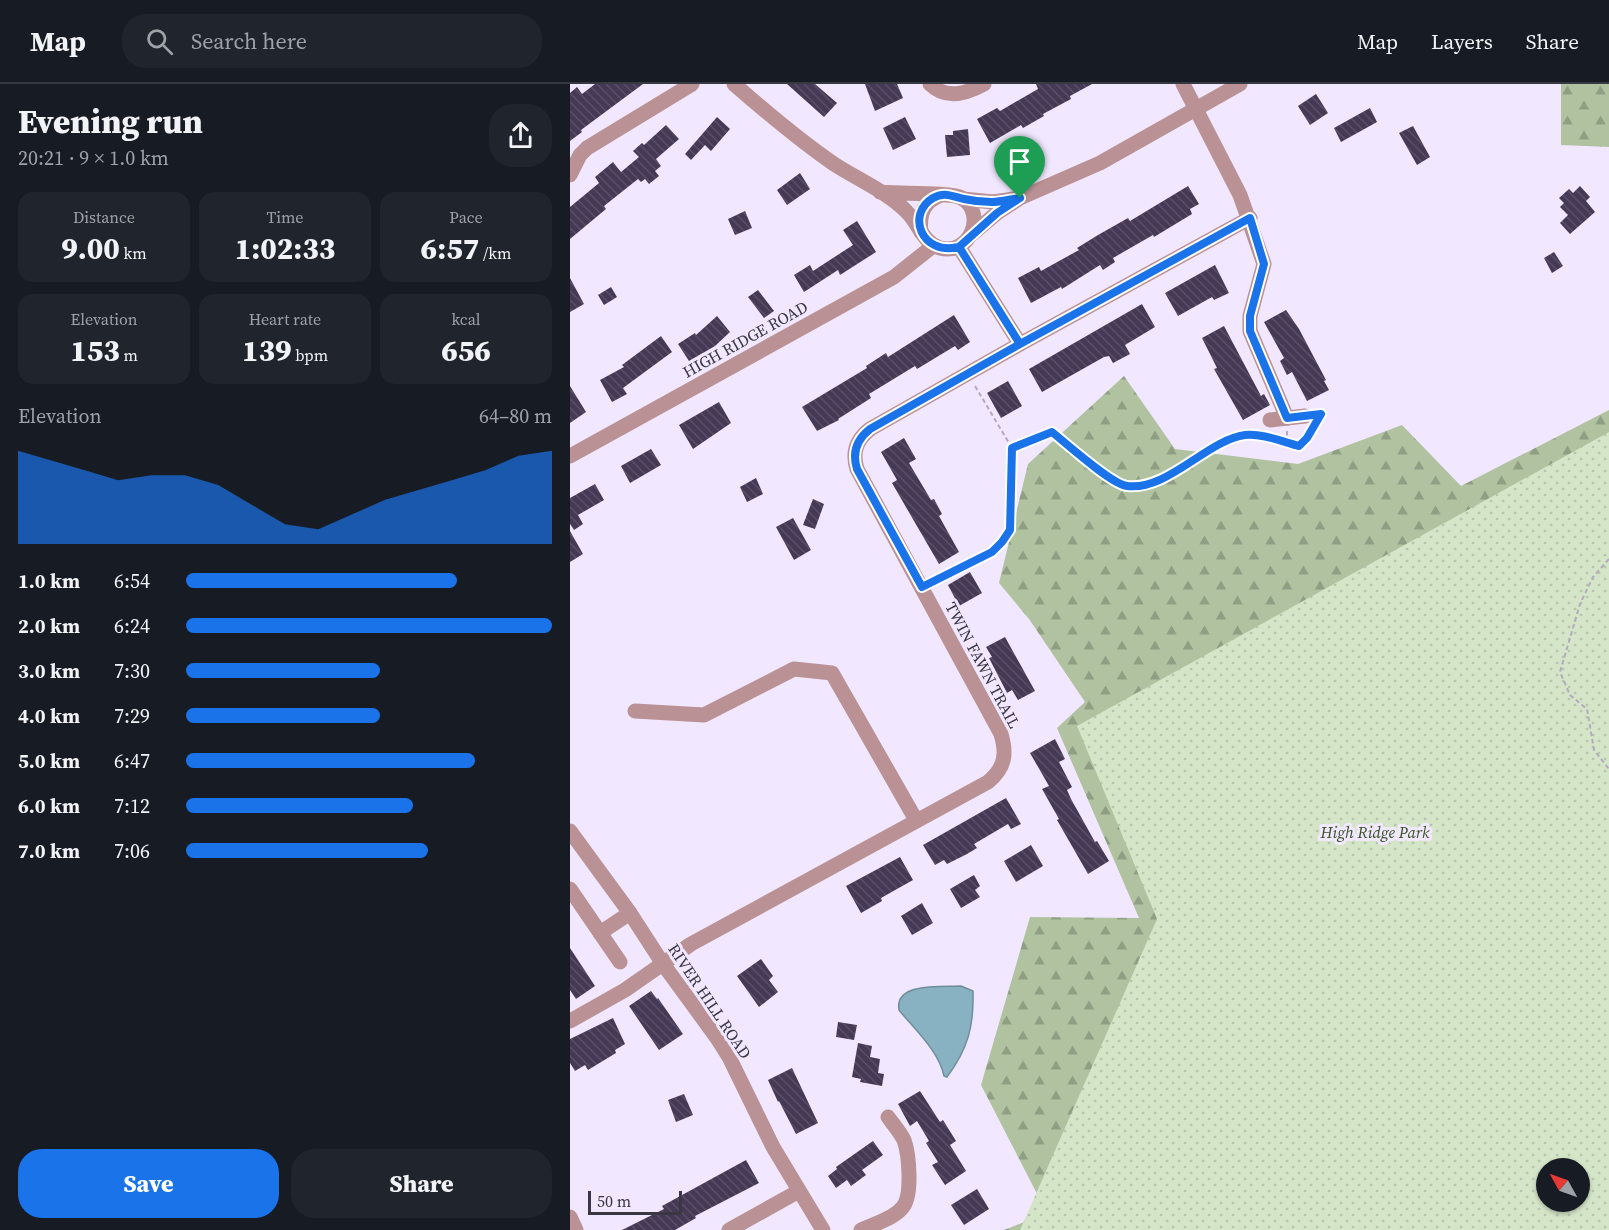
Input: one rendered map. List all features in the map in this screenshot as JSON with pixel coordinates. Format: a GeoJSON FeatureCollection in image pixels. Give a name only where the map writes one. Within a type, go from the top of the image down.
{"type":"FeatureCollection","features":[{"type":"Feature","properties":{"kind":"street"},"geometry":{"type":"LineString","coordinates":[[570,175],[580,155],[587,148],[692,84]]}},
{"type":"Feature","properties":{"kind":"street"},"geometry":{"type":"LineString","coordinates":[[734,84],[810,147],[908,212],[926,240],[933,246],[948,249],[959,247],[997,213],[1020,198],[1100,163],[1240,84]]}},
{"type":"Feature","properties":{"kind":"street"},"geometry":{"type":"LineString","coordinates":[[930,84],[946,95],[961,94],[984,84]]}},
{"type":"Feature","properties":{"kind":"street"},"geometry":{"type":"LineString","coordinates":[[1183,84],[1250,218],[1264,264],[1250,316],[1250,331],[1287,418]]}},
{"type":"Feature","properties":{"kind":"street"},"geometry":{"type":"LineString","coordinates":[[880,192],[903,195],[952,194],[963,199],[993,202],[1020,198]]}},
{"type":"Feature","properties":{"kind":"street"},"geometry":{"type":"LineString","coordinates":[[921,232],[920,220],[923,209],[933,198],[942,194]]}},
{"type":"Feature","properties":{"kind":"street"},"geometry":{"type":"LineString","coordinates":[[963,199],[972,210],[975,220],[972,234]]}},
{"type":"Feature","properties":{"kind":"street","name":"TWIN FAWN TRAIL"},"geometry":{"type":"LineString","coordinates":[[570,1021],[625,990],[691,944],[988,782],[1000,770],[1005,752],[1001,734],[857,469],[855,451],[862,435],[1020,344],[1250,218]]}},
{"type":"Feature","properties":{"kind":"street","name":"HIGH RIDGE ROAD"},"geometry":{"type":"LineString","coordinates":[[570,456],[894,277],[933,246]]}},
{"type":"Feature","properties":{"kind":"street"},"geometry":{"type":"LineString","coordinates":[[959,247],[1020,344]]}},
{"type":"Feature","properties":{"kind":"street"},"geometry":{"type":"LineString","coordinates":[[1270,420],[1310,419]]}},
{"type":"Feature","properties":{"kind":"street"},"geometry":{"type":"LineString","coordinates":[[635,711],[704,715],[794,669],[831,673],[916,820]]}},
{"type":"Feature","properties":{"kind":"street","name":"RIVER HILL ROAD"},"geometry":{"type":"LineString","coordinates":[[570,831],[630,913],[729,1057],[766,1134],[823,1230]]}},
{"type":"Feature","properties":{"kind":"street"},"geometry":{"type":"LineString","coordinates":[[570,889],[620,962]]}},
{"type":"Feature","properties":{"kind":"street"},"geometry":{"type":"LineString","coordinates":[[600,933],[630,913]]}},
{"type":"Feature","properties":{"kind":"street"},"geometry":{"type":"LineString","coordinates":[[861,1230],[897,1213],[906,1204],[908,1157],[903,1138],[888,1117]]}},
{"type":"Feature","properties":{"kind":"street"},"geometry":{"type":"LineString","coordinates":[[729,1230],[799,1191]]}},
{"type":"Feature","properties":{"kind":"street"},"geometry":{"type":"LineString","coordinates":[[570,1217],[576,1230]]}},
{"type":"Feature","properties":{"kind":"path"},"geometry":{"type":"LineString","coordinates":[[922,587],[992,552],[1010,530],[1012,448],[967,374]]}},
{"type":"Feature","properties":{"kind":"path"},"geometry":{"type":"LineString","coordinates":[[1012,448],[1052,432],[1105,474],[1126,486],[1153,483],[1225,442],[1243,435],[1299,446],[1310,419]]}},
{"type":"Feature","properties":{"kind":"path"},"geometry":{"type":"LineString","coordinates":[[1609,559],[1593,577],[1580,604],[1560,672],[1570,695],[1587,709],[1594,750],[1609,769]]}},
{"type":"Feature","properties":{"kind":"green space"},"geometry":{"type":"Polygon","coordinates":[[[1561,84],[1609,84],[1609,147],[1561,145],[1561,84]]]}},
{"type":"Feature","properties":{"kind":"green space","name":"High Ridge Park"},"geometry":{"type":"Polygon","coordinates":[[[1124,376],[1175,449],[1298,464],[1402,425],[1461,486],[1609,410],[1609,1230],[1004,1230],[1047,1213],[981,1085],[1030,917],[1139,918],[1057,728],[1085,702],[1029,619],[999,583],[1028,464],[1124,376]]]}},
{"type":"Feature","properties":{"kind":"green space","name":"High Ridge Park"},"geometry":{"type":"Polygon","coordinates":[[[1609,432],[1609,1230],[1020,1230],[1157,919],[1077,726],[1609,432]]]}},
{"type":"Feature","properties":{"kind":"water"},"geometry":{"type":"Polygon","coordinates":[[[961,986],[973,991],[971,1026],[965,1047],[947,1077],[944,1076],[932,1049],[899,1010],[899,1001],[911,990],[961,986]]]}},
{"type":"Feature","properties":{"kind":"building"},"geometry":{"type":"Polygon","coordinates":[[[595,84],[643,84],[581,130],[582,132],[570,141],[570,93],[577,87],[582,94],[595,84]]]}},
{"type":"Feature","properties":{"kind":"building"},"geometry":{"type":"Polygon","coordinates":[[[787,84],[815,84],[837,103],[824,117],[787,84]]]}},
{"type":"Feature","properties":{"kind":"building"},"geometry":{"type":"Polygon","coordinates":[[[865,84],[897,84],[903,98],[875,111],[865,84]]]}},
{"type":"Feature","properties":{"kind":"building"},"geometry":{"type":"Polygon","coordinates":[[[1036,84],[1092,84],[1070,96],[1071,99],[1043,114],[1044,116],[1023,128],[1021,125],[990,143],[977,119],[997,108],[1000,111],[1038,89],[1036,84]]]}},
{"type":"Feature","properties":{"kind":"building"},"geometry":{"type":"Polygon","coordinates":[[[1316,94],[1328,113],[1310,125],[1298,106],[1316,94]]]}},
{"type":"Feature","properties":{"kind":"building"},"geometry":{"type":"Polygon","coordinates":[[[1370,108],[1377,122],[1341,142],[1334,128],[1370,108]]]}},
{"type":"Feature","properties":{"kind":"building"},"geometry":{"type":"Polygon","coordinates":[[[717,117],[730,129],[711,151],[705,145],[691,160],[685,154],[717,117]]]}},
{"type":"Feature","properties":{"kind":"building"},"geometry":{"type":"Polygon","coordinates":[[[905,117],[916,139],[893,150],[883,128],[905,117]]]}},
{"type":"Feature","properties":{"kind":"building"},"geometry":{"type":"Polygon","coordinates":[[[666,125],[679,139],[656,159],[661,166],[655,171],[659,176],[649,184],[645,179],[641,182],[638,179],[604,206],[606,209],[570,239],[570,207],[599,183],[595,177],[613,162],[621,172],[639,157],[633,151],[642,143],[644,145],[666,125]]]}},
{"type":"Feature","properties":{"kind":"building"},"geometry":{"type":"Polygon","coordinates":[[[1413,126],[1430,157],[1417,165],[1399,133],[1413,126]]]}},
{"type":"Feature","properties":{"kind":"building"},"geometry":{"type":"Polygon","coordinates":[[[968,129],[970,155],[947,157],[945,135],[953,135],[953,131],[968,129]]]}},
{"type":"Feature","properties":{"kind":"building"},"geometry":{"type":"Polygon","coordinates":[[[800,173],[810,189],[787,205],[777,190],[800,173]]]}},
{"type":"Feature","properties":{"kind":"building"},"geometry":{"type":"Polygon","coordinates":[[[1188,186],[1199,204],[1190,209],[1192,214],[1113,258],[1115,262],[1103,270],[1100,265],[1062,289],[1061,287],[1031,303],[1018,278],[1039,267],[1041,271],[1079,250],[1077,248],[1098,235],[1128,218],[1130,221],[1188,186]]]}},
{"type":"Feature","properties":{"kind":"building"},"geometry":{"type":"Polygon","coordinates":[[[1580,186],[1590,197],[1586,201],[1595,212],[1570,234],[1560,223],[1568,215],[1560,207],[1564,203],[1559,198],[1569,189],[1573,193],[1580,186]]]}},
{"type":"Feature","properties":{"kind":"building"},"geometry":{"type":"Polygon","coordinates":[[[745,211],[752,228],[735,235],[728,219],[745,211]]]}},
{"type":"Feature","properties":{"kind":"building"},"geometry":{"type":"Polygon","coordinates":[[[857,221],[876,252],[840,275],[838,270],[804,292],[794,275],[810,265],[813,271],[853,245],[843,230],[857,221]]]}},
{"type":"Feature","properties":{"kind":"building"},"geometry":{"type":"Polygon","coordinates":[[[1554,252],[1563,266],[1552,273],[1544,258],[1554,252]]]}},
{"type":"Feature","properties":{"kind":"building"},"geometry":{"type":"Polygon","coordinates":[[[1215,265],[1229,293],[1214,300],[1212,297],[1178,316],[1165,293],[1215,265]]]}},
{"type":"Feature","properties":{"kind":"building"},"geometry":{"type":"Polygon","coordinates":[[[570,278],[584,304],[570,312],[570,278]]]}},
{"type":"Feature","properties":{"kind":"building"},"geometry":{"type":"Polygon","coordinates":[[[611,287],[617,297],[604,305],[598,295],[611,287]]]}},
{"type":"Feature","properties":{"kind":"building"},"geometry":{"type":"Polygon","coordinates":[[[758,290],[774,311],[764,318],[748,297],[758,290]]]}},
{"type":"Feature","properties":{"kind":"building"},"geometry":{"type":"Polygon","coordinates":[[[1142,304],[1155,327],[1125,345],[1130,354],[1113,363],[1109,356],[1104,357],[1042,392],[1029,369],[1142,304]]]}},
{"type":"Feature","properties":{"kind":"building"},"geometry":{"type":"Polygon","coordinates":[[[1286,310],[1299,329],[1329,390],[1307,401],[1292,372],[1287,375],[1280,361],[1284,358],[1264,322],[1286,310]]]}},
{"type":"Feature","properties":{"kind":"building"},"geometry":{"type":"Polygon","coordinates":[[[954,315],[970,342],[958,350],[955,346],[917,369],[915,366],[869,394],[871,398],[839,420],[817,431],[802,407],[867,368],[866,366],[886,353],[888,357],[954,315]]]}},
{"type":"Feature","properties":{"kind":"building"},"geometry":{"type":"Polygon","coordinates":[[[717,316],[730,332],[715,346],[689,361],[678,344],[695,333],[696,335],[717,316]]]}},
{"type":"Feature","properties":{"kind":"building"},"geometry":{"type":"Polygon","coordinates":[[[1224,326],[1261,396],[1264,394],[1270,405],[1243,420],[1214,369],[1217,368],[1202,338],[1224,326]]]}},
{"type":"Feature","properties":{"kind":"building"},"geometry":{"type":"Polygon","coordinates":[[[661,336],[672,352],[623,388],[627,394],[612,402],[600,380],[624,367],[622,365],[661,336]]]}},
{"type":"Feature","properties":{"kind":"building"},"geometry":{"type":"Polygon","coordinates":[[[1008,381],[1022,406],[1001,418],[987,393],[1008,381]]]}},
{"type":"Feature","properties":{"kind":"building"},"geometry":{"type":"Polygon","coordinates":[[[570,386],[586,412],[570,423],[570,386]]]}},
{"type":"Feature","properties":{"kind":"building"},"geometry":{"type":"Polygon","coordinates":[[[719,402],[731,423],[693,449],[679,425],[719,402]]]}},
{"type":"Feature","properties":{"kind":"building"},"geometry":{"type":"Polygon","coordinates":[[[904,438],[916,459],[909,463],[931,500],[934,499],[942,514],[939,516],[959,552],[939,564],[892,483],[897,480],[881,452],[904,438]]]}},
{"type":"Feature","properties":{"kind":"building"},"geometry":{"type":"Polygon","coordinates":[[[651,449],[661,465],[630,483],[621,466],[651,449]]]}},
{"type":"Feature","properties":{"kind":"building"},"geometry":{"type":"Polygon","coordinates":[[[756,478],[763,494],[747,502],[740,487],[756,478]]]}},
{"type":"Feature","properties":{"kind":"building"},"geometry":{"type":"Polygon","coordinates":[[[595,484],[604,500],[578,515],[583,524],[574,530],[570,524],[570,498],[595,484]]]}},
{"type":"Feature","properties":{"kind":"building"},"geometry":{"type":"Polygon","coordinates":[[[813,499],[824,504],[815,529],[803,525],[813,499]]]}},
{"type":"Feature","properties":{"kind":"building"},"geometry":{"type":"Polygon","coordinates":[[[793,518],[811,550],[794,560],[776,527],[793,518]]]}},
{"type":"Feature","properties":{"kind":"building"},"geometry":{"type":"Polygon","coordinates":[[[570,531],[583,554],[570,562],[570,531]]]}},
{"type":"Feature","properties":{"kind":"building"},"geometry":{"type":"Polygon","coordinates":[[[970,572],[982,593],[959,606],[948,585],[970,572]]]}},
{"type":"Feature","properties":{"kind":"building"},"geometry":{"type":"Polygon","coordinates":[[[1005,637],[1035,691],[1018,700],[1012,690],[1007,693],[989,658],[992,657],[986,647],[1005,637]]]}},
{"type":"Feature","properties":{"kind":"building"},"geometry":{"type":"Polygon","coordinates":[[[1055,739],[1065,759],[1059,762],[1072,787],[1067,790],[1095,842],[1097,841],[1109,861],[1088,874],[1042,789],[1049,786],[1030,753],[1055,739]]]}},
{"type":"Feature","properties":{"kind":"building"},"geometry":{"type":"Polygon","coordinates":[[[1006,798],[1021,824],[1011,829],[1008,824],[974,844],[977,848],[967,854],[947,864],[944,860],[935,865],[923,845],[1006,798]]]}},
{"type":"Feature","properties":{"kind":"building"},"geometry":{"type":"Polygon","coordinates":[[[1031,845],[1043,866],[1016,882],[1004,861],[1031,845]]]}},
{"type":"Feature","properties":{"kind":"building"},"geometry":{"type":"Polygon","coordinates":[[[900,857],[913,880],[881,898],[882,901],[861,913],[846,886],[900,857]]]}},
{"type":"Feature","properties":{"kind":"building"},"geometry":{"type":"Polygon","coordinates":[[[974,875],[980,886],[975,890],[980,897],[961,908],[950,889],[974,875]]]}},
{"type":"Feature","properties":{"kind":"building"},"geometry":{"type":"Polygon","coordinates":[[[922,903],[933,923],[912,935],[901,916],[922,903]]]}},
{"type":"Feature","properties":{"kind":"building"},"geometry":{"type":"Polygon","coordinates":[[[570,948],[595,986],[576,999],[570,990],[570,948]]]}},
{"type":"Feature","properties":{"kind":"building"},"geometry":{"type":"Polygon","coordinates":[[[761,959],[773,976],[769,980],[778,992],[759,1007],[737,976],[761,959]]]}},
{"type":"Feature","properties":{"kind":"building"},"geometry":{"type":"Polygon","coordinates":[[[651,991],[683,1034],[659,1050],[629,1006],[651,991]]]}},
{"type":"Feature","properties":{"kind":"building"},"geometry":{"type":"Polygon","coordinates":[[[613,1018],[625,1044],[615,1050],[616,1053],[588,1070],[585,1065],[575,1071],[570,1063],[570,1039],[613,1018]]]}},
{"type":"Feature","properties":{"kind":"building"},"geometry":{"type":"Polygon","coordinates":[[[838,1022],[857,1025],[854,1040],[836,1037],[838,1022]]]}},
{"type":"Feature","properties":{"kind":"building"},"geometry":{"type":"Polygon","coordinates":[[[858,1043],[872,1046],[870,1057],[880,1059],[878,1073],[884,1074],[882,1086],[860,1082],[861,1079],[852,1077],[858,1043]]]}},
{"type":"Feature","properties":{"kind":"building"},"geometry":{"type":"Polygon","coordinates":[[[792,1068],[818,1123],[796,1134],[768,1080],[792,1068]]]}},
{"type":"Feature","properties":{"kind":"building"},"geometry":{"type":"Polygon","coordinates":[[[920,1091],[940,1122],[943,1120],[956,1141],[950,1145],[966,1171],[945,1185],[932,1165],[938,1162],[926,1143],[929,1141],[917,1121],[910,1126],[898,1104],[920,1091]]]}},
{"type":"Feature","properties":{"kind":"building"},"geometry":{"type":"Polygon","coordinates":[[[684,1094],[693,1115],[676,1122],[668,1100],[684,1094]]]}},
{"type":"Feature","properties":{"kind":"building"},"geometry":{"type":"Polygon","coordinates":[[[873,1141],[883,1155],[862,1170],[866,1175],[851,1186],[847,1180],[836,1188],[828,1176],[837,1169],[836,1167],[873,1141]]]}},
{"type":"Feature","properties":{"kind":"building"},"geometry":{"type":"Polygon","coordinates":[[[746,1160],[759,1183],[695,1216],[696,1218],[675,1230],[622,1230],[664,1209],[662,1206],[746,1160]]]}},
{"type":"Feature","properties":{"kind":"building"},"geometry":{"type":"Polygon","coordinates":[[[977,1189],[989,1209],[964,1225],[951,1205],[977,1189]]]}},
{"type":"Feature","properties":{"kind":"route"},"geometry":{"type":"LineString","coordinates":[[1020,198],[993,202],[942,194],[926,204],[920,220],[921,232],[933,246],[942,249],[959,247],[989,295],[1020,344],[1250,218],[1264,264],[1250,316],[1250,331],[1287,418],[1321,414],[1307,438],[1299,446],[1243,435],[1225,442],[1153,483],[1126,486],[1105,474],[1052,432],[1012,448],[1010,530],[992,552],[922,587],[857,469],[854,460],[855,451],[862,435],[870,429],[1020,344],[959,247],[997,213],[1020,198]]}}]}
